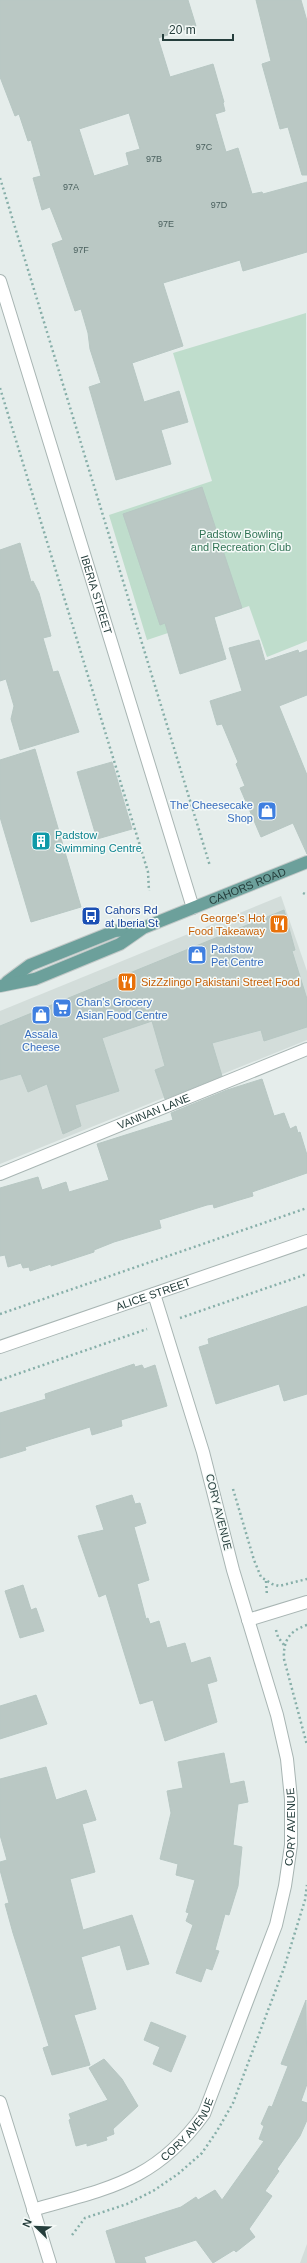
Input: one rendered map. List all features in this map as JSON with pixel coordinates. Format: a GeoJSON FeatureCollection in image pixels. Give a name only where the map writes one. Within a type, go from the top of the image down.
{"type":"FeatureCollection","features":[{"type":"Feature","properties":{"kind":"main road","name":"CAHORS ROAD"},"geometry":{"type":"LineString","coordinates":[[3,984],[30,965],[115,931],[143,928],[307,862]]}},
{"type":"Feature","properties":{"kind":"street","name":"IBERIA STREET"},"geometry":{"type":"LineString","coordinates":[[0,281],[193,908]]}},
{"type":"Feature","properties":{"kind":"street","name":"VANNAN LANE"},"geometry":{"type":"LineString","coordinates":[[0,1174],[307,1049]]}},
{"type":"Feature","properties":{"kind":"street","name":"ALICE STREET"},"geometry":{"type":"LineString","coordinates":[[0,1347],[307,1241]]}},
{"type":"Feature","properties":{"kind":"street","name":"CORY AVENUE"},"geometry":{"type":"LineString","coordinates":[[33,2210],[126,2182],[157,2164],[172,2151],[190,2133],[204,2114],[276,1925],[285,1886],[291,1845],[291,1799],[287,1759],[277,1715],[248,1620],[203,1452],[154,1294]]}},
{"type":"Feature","properties":{"kind":"street"},"geometry":{"type":"LineString","coordinates":[[248,1620],[307,1602]]}},
{"type":"Feature","properties":{"kind":"street"},"geometry":{"type":"LineString","coordinates":[[0,2102],[50,2263]]}},
{"type":"Feature","properties":{"kind":"path"},"geometry":{"type":"LineString","coordinates":[[0,178],[210,866]]}},
{"type":"Feature","properties":{"kind":"path"},"geometry":{"type":"LineString","coordinates":[[0,388],[148,872],[148,891]]}},
{"type":"Feature","properties":{"kind":"path"},"geometry":{"type":"LineString","coordinates":[[303,893],[307,895]]}},
{"type":"Feature","properties":{"kind":"path"},"geometry":{"type":"LineString","coordinates":[[0,1314],[307,1208]]}},
{"type":"Feature","properties":{"kind":"path"},"geometry":{"type":"LineString","coordinates":[[179,1318],[182,1326]]}},
{"type":"Feature","properties":{"kind":"path"},"geometry":{"type":"LineString","coordinates":[[231,1483],[254,1560],[261,1577],[272,1584],[279,1586],[307,1579]]}},
{"type":"Feature","properties":{"kind":"path"},"geometry":{"type":"LineString","coordinates":[[307,1625],[297,1628],[288,1636],[284,1650],[307,1745]]}},
{"type":"Feature","properties":{"kind":"shaded area"},"geometry":{"type":"Polygon","coordinates":[[[281,896],[307,971],[307,1040],[0,1164],[0,1011],[281,896]]]}},
{"type":"Feature","properties":{"kind":"shaded area"},"geometry":{"type":"Polygon","coordinates":[[[307,2244],[307,2263],[300,2263],[307,2244]]]}},
{"type":"Feature","properties":{"kind":"green space","name":"Padstow Bowling and Recreation Club"},"geometry":{"type":"Polygon","coordinates":[[[306,313],[307,641],[267,657],[249,606],[147,640],[109,515],[212,481],[173,353],[306,313]]]}},
{"type":"Feature","properties":{"kind":"building"},"geometry":{"type":"Polygon","coordinates":[[[0,0],[188,0],[196,26],[158,38],[170,77],[213,64],[224,102],[225,111],[215,114],[226,152],[238,148],[252,194],[262,192],[263,194],[307,182],[307,252],[243,271],[240,260],[163,283],[183,346],[132,363],[144,402],[179,391],[188,422],[161,430],[171,464],[116,480],[89,387],[101,383],[90,349],[88,333],[81,309],[75,311],[52,244],[63,240],[50,207],[42,210],[33,178],[41,176],[31,140],[28,141],[19,114],[15,116],[0,77],[0,0]],[[129,113],[79,129],[94,176],[129,165],[126,153],[140,149],[129,113]]]}},
{"type":"Feature","properties":{"kind":"building"},"geometry":{"type":"Polygon","coordinates":[[[256,0],[301,0],[307,21],[307,175],[302,175],[288,127],[280,129],[262,64],[271,61],[256,0]]]}},
{"type":"Feature","properties":{"kind":"building"},"geometry":{"type":"Polygon","coordinates":[[[202,487],[242,608],[214,617],[226,659],[180,674],[165,623],[160,625],[123,514],[202,487]]]}},
{"type":"Feature","properties":{"kind":"building"},"geometry":{"type":"Polygon","coordinates":[[[20,543],[31,582],[33,581],[39,593],[51,636],[43,638],[53,672],[58,671],[79,732],[20,750],[11,719],[14,706],[6,679],[0,681],[0,550],[20,543]]]}},
{"type":"Feature","properties":{"kind":"building"},"geometry":{"type":"Polygon","coordinates":[[[259,640],[265,661],[298,650],[299,653],[307,650],[307,695],[279,706],[307,775],[307,854],[293,823],[261,837],[240,788],[245,786],[236,764],[238,762],[222,724],[217,725],[210,701],[242,691],[229,648],[259,640]]]}},
{"type":"Feature","properties":{"kind":"building"},"geometry":{"type":"Polygon","coordinates":[[[35,749],[81,907],[31,922],[0,817],[0,760],[35,749]]]}},
{"type":"Feature","properties":{"kind":"building"},"geometry":{"type":"Polygon","coordinates":[[[112,762],[132,829],[97,839],[77,772],[112,762]]]}},
{"type":"Feature","properties":{"kind":"building"},"geometry":{"type":"Polygon","coordinates":[[[284,910],[295,950],[292,951],[307,999],[307,1027],[264,1041],[261,1030],[212,1043],[222,1076],[165,1099],[155,1070],[165,1066],[152,1021],[102,1038],[119,1091],[75,1105],[81,1126],[63,1134],[47,1084],[28,1092],[21,1074],[0,1080],[0,1026],[284,910]]]}},
{"type":"Feature","properties":{"kind":"building"},"geometry":{"type":"Polygon","coordinates":[[[262,1079],[274,1116],[284,1113],[290,1129],[296,1126],[298,1133],[300,1132],[307,1155],[307,1173],[252,1192],[253,1196],[214,1208],[213,1204],[207,1205],[159,1220],[161,1228],[114,1242],[94,1250],[94,1252],[51,1266],[51,1264],[30,1271],[29,1267],[23,1268],[21,1263],[8,1267],[5,1255],[0,1256],[0,1188],[38,1177],[42,1190],[66,1182],[69,1192],[109,1180],[97,1144],[173,1120],[171,1113],[227,1090],[262,1079]]]}},
{"type":"Feature","properties":{"kind":"building"},"geometry":{"type":"Polygon","coordinates":[[[307,1306],[307,1394],[284,1401],[279,1384],[216,1404],[199,1347],[209,1344],[208,1339],[307,1306]]]}},
{"type":"Feature","properties":{"kind":"building"},"geometry":{"type":"Polygon","coordinates":[[[134,1364],[135,1367],[142,1365],[144,1369],[155,1365],[167,1406],[121,1420],[122,1426],[92,1435],[90,1427],[25,1447],[26,1450],[0,1458],[0,1413],[46,1399],[45,1394],[134,1364]]]}},
{"type":"Feature","properties":{"kind":"building"},"geometry":{"type":"Polygon","coordinates":[[[132,1495],[135,1504],[140,1503],[146,1523],[134,1527],[149,1580],[137,1584],[146,1619],[148,1618],[150,1624],[159,1621],[167,1648],[185,1643],[191,1663],[210,1657],[217,1681],[207,1684],[217,1722],[165,1741],[153,1700],[140,1704],[106,1594],[99,1597],[78,1536],[104,1530],[96,1506],[132,1495]]]}},
{"type":"Feature","properties":{"kind":"building"},"geometry":{"type":"Polygon","coordinates":[[[23,1585],[31,1610],[36,1608],[44,1631],[20,1638],[5,1591],[23,1585]]]}},
{"type":"Feature","properties":{"kind":"building"},"geometry":{"type":"Polygon","coordinates":[[[36,1695],[47,1724],[0,1739],[0,1706],[36,1695]]]}},
{"type":"Feature","properties":{"kind":"building"},"geometry":{"type":"Polygon","coordinates":[[[224,1753],[230,1784],[244,1781],[248,1802],[238,1804],[233,1845],[242,1847],[238,1886],[229,1915],[225,1914],[215,1950],[219,1951],[212,1970],[206,1968],[201,1982],[176,1973],[193,1925],[186,1921],[189,1913],[186,1912],[195,1880],[176,1875],[178,1864],[160,1859],[171,1813],[167,1791],[183,1788],[178,1762],[224,1753]]]}},
{"type":"Feature","properties":{"kind":"building"},"geometry":{"type":"Polygon","coordinates":[[[46,1767],[56,1800],[86,1790],[96,1820],[82,1824],[95,1872],[70,1879],[83,1930],[132,1915],[149,1964],[127,1970],[120,1945],[81,1957],[96,2009],[74,2015],[90,2065],[52,2075],[43,2048],[49,2046],[13,1933],[5,1904],[9,1903],[0,1870],[0,1862],[7,1860],[0,1835],[0,1779],[46,1767]]]}},
{"type":"Feature","properties":{"kind":"building"},"geometry":{"type":"Polygon","coordinates":[[[306,2000],[307,2084],[301,2101],[307,2103],[307,2120],[300,2136],[277,2169],[279,2171],[265,2191],[272,2196],[249,2229],[255,2237],[236,2252],[234,2250],[213,2263],[196,2240],[144,2257],[146,2263],[116,2263],[106,2231],[181,2207],[196,2197],[198,2200],[215,2190],[222,2200],[264,2141],[259,2139],[264,2126],[261,2124],[269,2106],[272,2107],[288,2066],[281,2064],[306,2000]]]}},
{"type":"Feature","properties":{"kind":"building"},"geometry":{"type":"Polygon","coordinates":[[[151,2022],[186,2036],[171,2072],[153,2064],[160,2047],[144,2040],[151,2022]]]}},
{"type":"Feature","properties":{"kind":"building"},"geometry":{"type":"Polygon","coordinates":[[[104,2059],[122,2079],[138,2106],[113,2129],[114,2134],[106,2137],[107,2140],[87,2146],[87,2143],[76,2146],[69,2120],[71,2119],[69,2114],[108,2100],[89,2068],[104,2059]]]}},
{"type":"Feature","properties":{"kind":"place","name":"The Cheesecake Shop"},"geometry":{"type":"Point","coordinates":[267,811]}},
{"type":"Feature","properties":{"kind":"place","name":"Padstow Swimming Centre"},"geometry":{"type":"Point","coordinates":[41,841]}},
{"type":"Feature","properties":{"kind":"place","name":"Cahors Rd at Iberia St"},"geometry":{"type":"Point","coordinates":[91,916]}},
{"type":"Feature","properties":{"kind":"place","name":"George's Hot Food Takeaway"},"geometry":{"type":"Point","coordinates":[279,924]}},
{"type":"Feature","properties":{"kind":"place","name":"Padstow Pet Centre"},"geometry":{"type":"Point","coordinates":[197,955]}},
{"type":"Feature","properties":{"kind":"place","name":"SizZzlingo Pakistani Street Food"},"geometry":{"type":"Point","coordinates":[127,982]}},
{"type":"Feature","properties":{"kind":"place","name":"Chan's Grocery Asian Food Centre"},"geometry":{"type":"Point","coordinates":[62,1008]}},
{"type":"Feature","properties":{"kind":"place","name":"Assala Cheese"},"geometry":{"type":"Point","coordinates":[41,1015]}}]}
